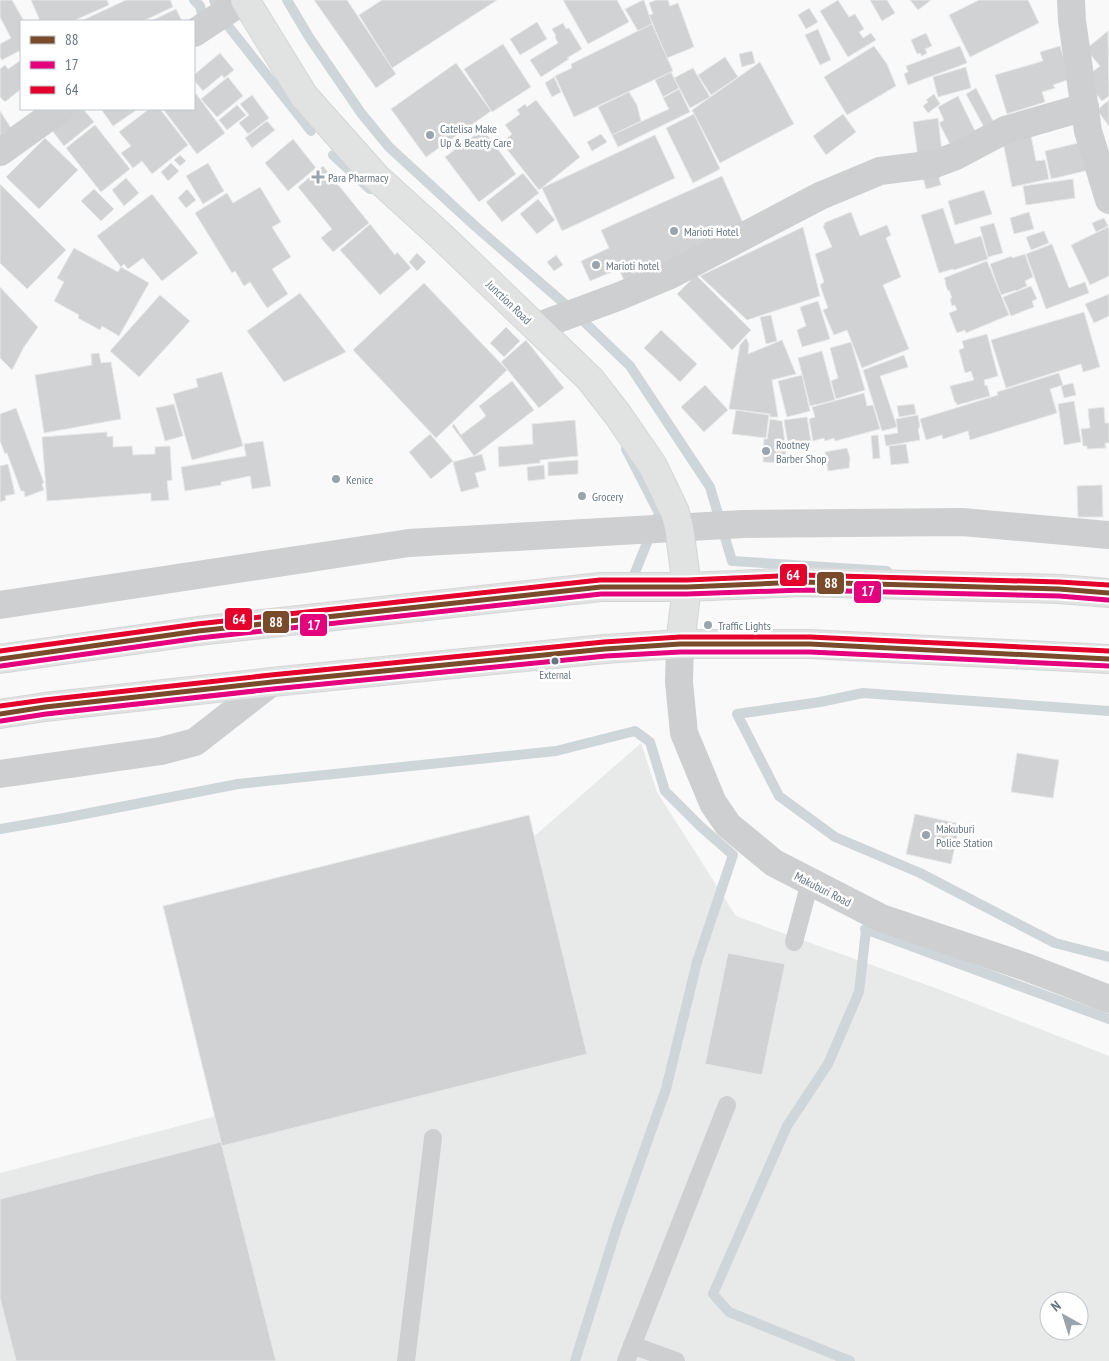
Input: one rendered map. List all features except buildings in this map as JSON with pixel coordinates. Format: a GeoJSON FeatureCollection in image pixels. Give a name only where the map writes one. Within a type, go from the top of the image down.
{"type":"FeatureCollection","features":[{"type":"Feature","properties":{"kind":"main road","name":"Junction Road"},"geometry":{"type":"LineString","coordinates":[[245,0],[310,104],[376,177],[442,236],[590,379],[653,466],[675,512],[679,528],[687,587],[680,644]]}},
{"type":"Feature","properties":{"kind":"main road"},"geometry":{"type":"LineString","coordinates":[[0,659],[198,631],[591,588],[687,587],[802,582],[1059,589],[1109,593]]}},
{"type":"Feature","properties":{"kind":"main road"},"geometry":{"type":"LineString","coordinates":[[0,714],[45,707],[272,682],[680,644],[810,644],[1109,659]]}},
{"type":"Feature","properties":{"kind":"street"},"geometry":{"type":"LineString","coordinates":[[195,33],[245,0]]}},
{"type":"Feature","properties":{"kind":"street"},"geometry":{"type":"LineString","coordinates":[[1072,0],[1072,21],[1088,131],[1109,200]]}},
{"type":"Feature","properties":{"kind":"street"},"geometry":{"type":"LineString","coordinates":[[536,328],[670,275],[820,196],[880,171],[935,164],[956,156],[1005,130],[1085,107]]}},
{"type":"Feature","properties":{"kind":"street"},"geometry":{"type":"LineString","coordinates":[[0,152],[59,110]]}},
{"type":"Feature","properties":{"kind":"street"},"geometry":{"type":"LineString","coordinates":[[0,604],[409,543],[743,524],[962,522],[1109,535]]}},
{"type":"Feature","properties":{"kind":"street","name":"Makuburi Road"},"geometry":{"type":"LineString","coordinates":[[680,644],[679,682],[684,733],[713,803],[728,825],[774,863],[881,918],[1026,967],[1109,999]]}},
{"type":"Feature","properties":{"kind":"street"},"geometry":{"type":"LineString","coordinates":[[0,774],[161,751],[195,742],[272,682]]}},
{"type":"Feature","properties":{"kind":"lane"},"geometry":{"type":"LineString","coordinates":[[794,942],[810,882]]}},
{"type":"Feature","properties":{"kind":"lane"},"geometry":{"type":"LineString","coordinates":[[676,1361],[629,1353],[727,1105]]}},
{"type":"Feature","properties":{"kind":"lane"},"geometry":{"type":"LineString","coordinates":[[406,1361],[432,1138]]}},
{"type":"Feature","properties":{"kind":"shaded area"},"geometry":{"type":"Polygon","coordinates":[[[641,743],[657,792],[736,916],[938,989],[1109,1056],[1109,1361],[0,1361],[0,1173],[213,1117],[641,743]]]}},
{"type":"Feature","properties":{"kind":"waterway"},"geometry":{"type":"LineString","coordinates":[[194,0],[200,6],[204,22],[202,23]]}},
{"type":"Feature","properties":{"kind":"waterway"},"geometry":{"type":"LineString","coordinates":[[287,0],[309,37],[361,113],[389,147],[475,226],[574,312],[630,366],[710,487],[732,561],[887,571]]}},
{"type":"Feature","properties":{"kind":"waterway"},"geometry":{"type":"LineString","coordinates":[[229,27],[311,131]]}},
{"type":"Feature","properties":{"kind":"waterway"},"geometry":{"type":"LineString","coordinates":[[333,155],[370,189]]}},
{"type":"Feature","properties":{"kind":"waterway"},"geometry":{"type":"LineString","coordinates":[[626,449],[659,513],[634,575]]}},
{"type":"Feature","properties":{"kind":"waterway"},"geometry":{"type":"LineString","coordinates":[[1109,711],[863,693],[820,702],[737,714],[779,796],[835,837],[920,873],[1055,943],[1109,957]]}},
{"type":"Feature","properties":{"kind":"waterway"},"geometry":{"type":"LineString","coordinates":[[0,829],[238,784],[556,751],[635,731],[650,742],[665,791],[733,855],[697,962],[666,1089],[617,1227],[575,1361]]}},
{"type":"Feature","properties":{"kind":"waterway"},"geometry":{"type":"LineString","coordinates":[[865,929],[1109,1019]]}},
{"type":"Feature","properties":{"kind":"waterway"},"geometry":{"type":"LineString","coordinates":[[850,1361],[729,1312],[713,1294],[787,1126],[828,1064],[859,992],[866,930]]}},
{"type":"Feature","properties":{"kind":"transit line","name":"64"},"geometry":{"type":"LineString","coordinates":[[0,651],[197,624],[600,580],[687,580],[802,575],[1109,585]]}},
{"type":"Feature","properties":{"kind":"transit line","name":"88"},"geometry":{"type":"LineString","coordinates":[[0,659],[198,631],[601,587],[687,587],[802,582],[1059,589],[1109,593]]}},
{"type":"Feature","properties":{"kind":"transit line","name":"17"},"geometry":{"type":"LineString","coordinates":[[1,666],[199,638],[601,594],[687,594],[802,590],[1059,596],[1108,600]]}},
{"type":"Feature","properties":{"kind":"transit line","name":"64"},"geometry":{"type":"LineString","coordinates":[[0,706],[271,675],[604,642],[680,637],[810,637],[1109,651]]}},
{"type":"Feature","properties":{"kind":"transit line","name":"88"},"geometry":{"type":"LineString","coordinates":[[0,714],[45,707],[272,682],[605,649],[680,644],[810,644],[1109,659]]}},
{"type":"Feature","properties":{"kind":"transit line","name":"17"},"geometry":{"type":"LineString","coordinates":[[1,721],[46,714],[273,689],[606,656],[680,652],[810,652],[1109,666]]}},
{"type":"Feature","properties":{"kind":"place","name":"Catelisa Make Up & Beatty Care"},"geometry":{"type":"Point","coordinates":[430,135]}},
{"type":"Feature","properties":{"kind":"place","name":"Para Pharmacy"},"geometry":{"type":"Point","coordinates":[318,177]}},
{"type":"Feature","properties":{"kind":"place","name":"Marioti Hotel"},"geometry":{"type":"Point","coordinates":[674,231]}},
{"type":"Feature","properties":{"kind":"place","name":"Marioti hotel"},"geometry":{"type":"Point","coordinates":[596,265]}},
{"type":"Feature","properties":{"kind":"place","name":"Rootney Barber Shop"},"geometry":{"type":"Point","coordinates":[766,451]}},
{"type":"Feature","properties":{"kind":"place","name":"Kenice"},"geometry":{"type":"Point","coordinates":[336,479]}},
{"type":"Feature","properties":{"kind":"place","name":"Grocery"},"geometry":{"type":"Point","coordinates":[582,496]}},
{"type":"Feature","properties":{"kind":"place","name":"Traffic Lights"},"geometry":{"type":"Point","coordinates":[708,625]}},
{"type":"Feature","properties":{"kind":"place","name":"External"},"geometry":{"type":"Point","coordinates":[555,661]}},
{"type":"Feature","properties":{"kind":"place","name":"Makuburi Police Station"},"geometry":{"type":"Point","coordinates":[926,835]}}]}
